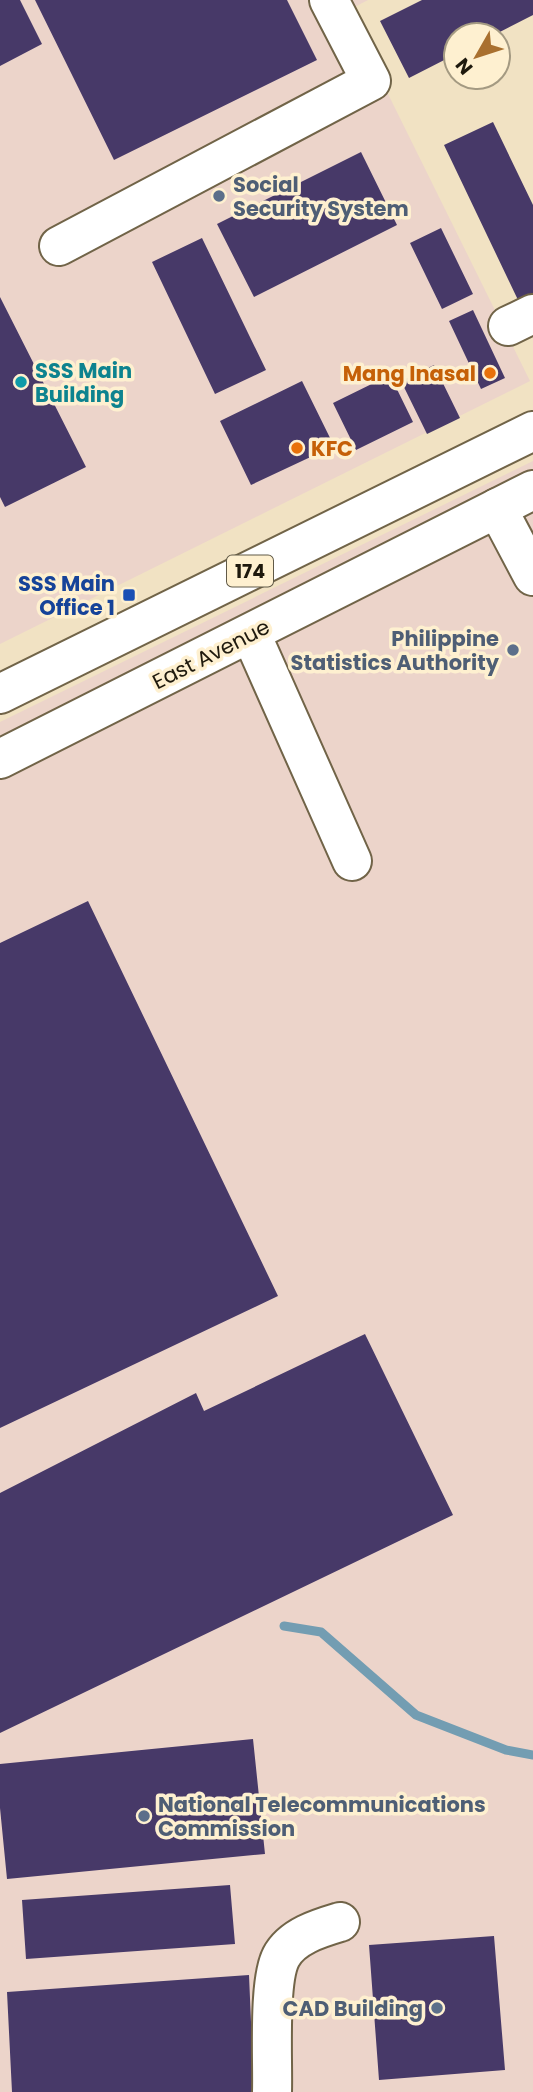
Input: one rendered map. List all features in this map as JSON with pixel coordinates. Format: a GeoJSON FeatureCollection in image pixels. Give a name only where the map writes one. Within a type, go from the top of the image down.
{"type":"FeatureCollection","features":[{"type":"Feature","properties":{"kind":"main road"},"geometry":{"type":"LineString","coordinates":[[59,246],[371,81],[329,0]]}},
{"type":"Feature","properties":{"kind":"main road","name":"174"},"geometry":{"type":"LineString","coordinates":[[0,694],[533,431]]}},
{"type":"Feature","properties":{"kind":"main road","name":"East Avenue"},"geometry":{"type":"LineString","coordinates":[[0,759],[533,490]]}},
{"type":"Feature","properties":{"kind":"main road"},"geometry":{"type":"LineString","coordinates":[[497,508],[533,576]]}},
{"type":"Feature","properties":{"kind":"main road"},"geometry":{"type":"LineString","coordinates":[[251,634],[352,861]]}},
{"type":"Feature","properties":{"kind":"main road"},"geometry":{"type":"LineString","coordinates":[[272,2092],[275,1981],[281,1957],[312,1931],[340,1922]]}},
{"type":"Feature","properties":{"kind":"shaded area","name":"Social Security System"},"geometry":{"type":"Polygon","coordinates":[[[0,0],[368,0],[347,11],[530,381],[0,644],[0,0]]]}},
{"type":"Feature","properties":{"kind":"shaded area"},"geometry":{"type":"Polygon","coordinates":[[[533,461],[533,2092],[0,2092],[0,722],[533,461]]]}},
{"type":"Feature","properties":{"kind":"building"},"geometry":{"type":"Polygon","coordinates":[[[0,0],[20,0],[42,44],[0,66],[0,0]]]}},
{"type":"Feature","properties":{"kind":"building"},"geometry":{"type":"Polygon","coordinates":[[[35,0],[287,0],[317,60],[114,160],[35,0]]]}},
{"type":"Feature","properties":{"kind":"building"},"geometry":{"type":"Polygon","coordinates":[[[422,0],[533,0],[533,15],[512,26],[512,21],[442,21],[442,61],[409,78],[380,21],[422,0]]]}},
{"type":"Feature","properties":{"kind":"building"},"geometry":{"type":"Polygon","coordinates":[[[493,122],[533,205],[533,293],[518,300],[444,145],[493,122]]]}},
{"type":"Feature","properties":{"kind":"building"},"geometry":{"type":"Polygon","coordinates":[[[361,152],[397,225],[254,297],[217,224],[361,152]]]}},
{"type":"Feature","properties":{"kind":"building"},"geometry":{"type":"Polygon","coordinates":[[[441,228],[473,294],[442,309],[410,243],[441,228]]]}},
{"type":"Feature","properties":{"kind":"building"},"geometry":{"type":"Polygon","coordinates":[[[202,238],[266,370],[215,394],[152,262],[202,238]]]}},
{"type":"Feature","properties":{"kind":"building","name":"SSS Main Building"},"geometry":{"type":"Polygon","coordinates":[[[0,297],[86,467],[5,507],[0,497],[0,297]]]}},
{"type":"Feature","properties":{"kind":"building"},"geometry":{"type":"Polygon","coordinates":[[[473,310],[505,378],[481,389],[449,321],[473,310]]]}},
{"type":"Feature","properties":{"kind":"building"},"geometry":{"type":"Polygon","coordinates":[[[434,365],[460,418],[427,434],[401,381],[434,365]]]}},
{"type":"Feature","properties":{"kind":"building"},"geometry":{"type":"Polygon","coordinates":[[[390,375],[413,422],[356,450],[333,403],[390,375]]]}},
{"type":"Feature","properties":{"kind":"building"},"geometry":{"type":"Polygon","coordinates":[[[302,381],[334,446],[251,485],[220,421],[302,381]]]}},
{"type":"Feature","properties":{"kind":"building"},"geometry":{"type":"Polygon","coordinates":[[[88,901],[278,1296],[0,1428],[0,943],[88,901]]]}},
{"type":"Feature","properties":{"kind":"building"},"geometry":{"type":"Polygon","coordinates":[[[365,1334],[453,1515],[0,1733],[0,1493],[196,1393],[204,1411],[365,1334]]]}},
{"type":"Feature","properties":{"kind":"building"},"geometry":{"type":"Polygon","coordinates":[[[253,1739],[265,1854],[7,1879],[0,1808],[0,1764],[253,1739]]]}},
{"type":"Feature","properties":{"kind":"building"},"geometry":{"type":"Polygon","coordinates":[[[230,1885],[235,1944],[26,1959],[22,1900],[230,1885]]]}},
{"type":"Feature","properties":{"kind":"building","name":"CAD Building"},"geometry":{"type":"Polygon","coordinates":[[[494,1936],[505,2070],[379,2080],[369,1945],[494,1936]]]}},
{"type":"Feature","properties":{"kind":"building"},"geometry":{"type":"Polygon","coordinates":[[[249,1975],[254,2092],[12,2092],[7,1992],[249,1975]]]}},
{"type":"Feature","properties":{"kind":"waterway"},"geometry":{"type":"LineString","coordinates":[[284,1626],[321,1632],[416,1715],[506,1750],[533,1755]]}},
{"type":"Feature","properties":{"kind":"place","name":"Social Security System"},"geometry":{"type":"Point","coordinates":[219,196]}},
{"type":"Feature","properties":{"kind":"place","name":"Mang Inasal"},"geometry":{"type":"Point","coordinates":[490,373]}},
{"type":"Feature","properties":{"kind":"place","name":"SSS Main Building"},"geometry":{"type":"Point","coordinates":[21,382]}},
{"type":"Feature","properties":{"kind":"place","name":"KFC"},"geometry":{"type":"Point","coordinates":[297,448]}},
{"type":"Feature","properties":{"kind":"place","name":"SSS Main Office 1"},"geometry":{"type":"Point","coordinates":[129,595]}},
{"type":"Feature","properties":{"kind":"place","name":"Philippine Statistics Authority"},"geometry":{"type":"Point","coordinates":[513,650]}},
{"type":"Feature","properties":{"kind":"place","name":"National Telecommunications Commission"},"geometry":{"type":"Point","coordinates":[144,1816]}},
{"type":"Feature","properties":{"kind":"place","name":"CAD Building"},"geometry":{"type":"Point","coordinates":[437,2008]}}]}
